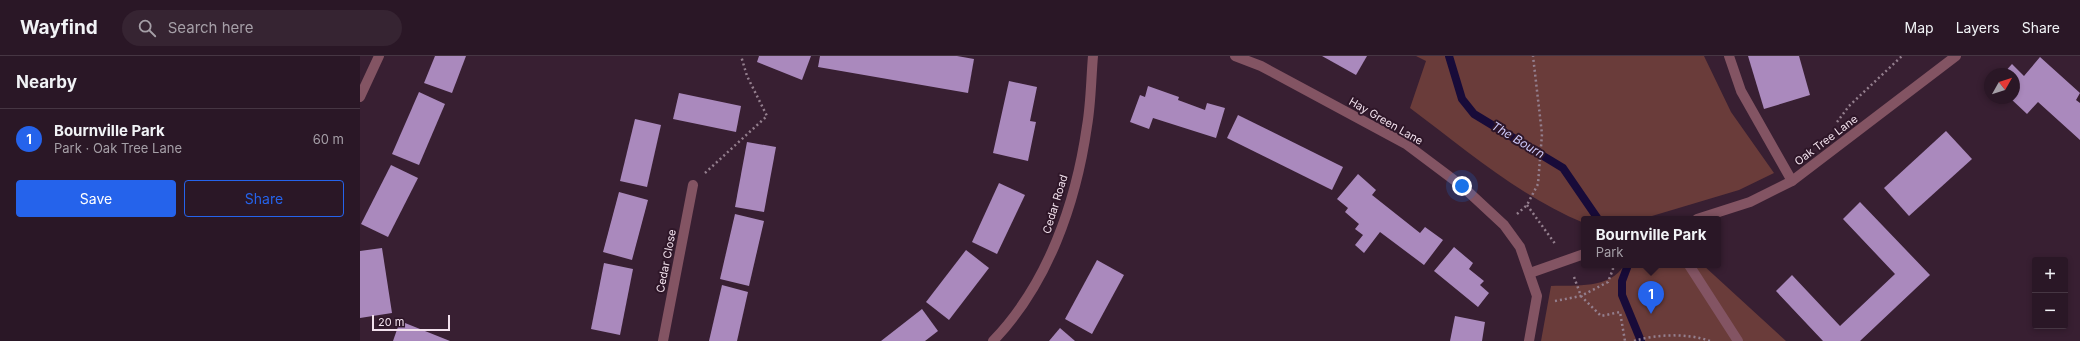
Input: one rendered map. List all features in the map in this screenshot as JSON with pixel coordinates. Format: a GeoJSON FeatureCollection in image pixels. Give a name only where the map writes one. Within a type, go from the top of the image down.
{"type":"FeatureCollection","features":[{"type":"Feature","properties":{"kind":"street"},"geometry":{"type":"LineString","coordinates":[[360,97],[379,56]]}},
{"type":"Feature","properties":{"kind":"street","name":"Cedar Road"},"geometry":{"type":"LineString","coordinates":[[993,341],[1028,295],[1046,265],[1063,225],[1077,174],[1087,126],[1093,56]]}},
{"type":"Feature","properties":{"kind":"street","name":"Hay Green Lane"},"geometry":{"type":"LineString","coordinates":[[1235,56],[1261,66],[1406,144],[1462,186],[1504,225],[1520,247],[1537,296],[1537,305]]}},
{"type":"Feature","properties":{"kind":"street"},"geometry":{"type":"LineString","coordinates":[[1729,56],[1741,91],[1792,181]]}},
{"type":"Feature","properties":{"kind":"street","name":"Oak Tree Lane"},"geometry":{"type":"LineString","coordinates":[[1706,216],[1750,202],[1792,181],[1956,56]]}},
{"type":"Feature","properties":{"kind":"street","name":"Cedar Close"},"geometry":{"type":"LineString","coordinates":[[663,341],[693,184]]}},
{"type":"Feature","properties":{"kind":"street"},"geometry":{"type":"LineString","coordinates":[[1530,273],[1581,255]]}},
{"type":"Feature","properties":{"kind":"street"},"geometry":{"type":"LineString","coordinates":[[1691,268],[1738,341]]}},
{"type":"Feature","properties":{"kind":"street"},"geometry":{"type":"LineString","coordinates":[[1530,341],[1537,305]]}},
{"type":"Feature","properties":{"kind":"path"},"geometry":{"type":"LineString","coordinates":[[693,184],[767,116],[748,76],[741,56]]}},
{"type":"Feature","properties":{"kind":"path"},"geometry":{"type":"LineString","coordinates":[[1527,204],[1538,184],[1542,134],[1533,56]]}},
{"type":"Feature","properties":{"kind":"path"},"geometry":{"type":"LineString","coordinates":[[1537,305],[1581,296],[1608,282],[1613,269],[1612,268]]}},
{"type":"Feature","properties":{"kind":"path"},"geometry":{"type":"LineString","coordinates":[[1635,341],[1646,337],[1698,336],[1710,341]]}},
{"type":"Feature","properties":{"kind":"shaded area"},"geometry":{"type":"Polygon","coordinates":[[[1416,56],[1704,56],[1731,112],[1774,173],[1739,190],[1652,216],[1581,216],[1581,222],[1560,212],[1515,186],[1472,156],[1410,108],[1426,61],[1416,56]]]}},
{"type":"Feature","properties":{"kind":"shaded area"},"geometry":{"type":"Polygon","coordinates":[[[1622,268],[1706,268],[1786,341],[1541,341],[1551,286],[1592,284],[1602,282],[1618,273],[1622,268]]]}},
{"type":"Feature","properties":{"kind":"building"},"geometry":{"type":"Polygon","coordinates":[[[435,56],[466,56],[452,93],[424,83],[435,56]]]}},
{"type":"Feature","properties":{"kind":"building"},"geometry":{"type":"Polygon","coordinates":[[[759,56],[811,56],[802,80],[757,62],[759,56]]]}},
{"type":"Feature","properties":{"kind":"building"},"geometry":{"type":"Polygon","coordinates":[[[820,56],[957,56],[974,59],[968,93],[818,67],[820,56]]]}},
{"type":"Feature","properties":{"kind":"building"},"geometry":{"type":"Polygon","coordinates":[[[1322,56],[1367,56],[1356,75],[1322,56]]]}},
{"type":"Feature","properties":{"kind":"building"},"geometry":{"type":"Polygon","coordinates":[[[1748,56],[1799,56],[1810,95],[1764,109],[1748,56]]]}},
{"type":"Feature","properties":{"kind":"building"},"geometry":{"type":"Polygon","coordinates":[[[2040,57],[2080,93],[2076,100],[2080,103],[2080,140],[2038,102],[2027,114],[2016,104],[2020,104],[2020,72],[2024,76],[2040,57]]]}},
{"type":"Feature","properties":{"kind":"building"},"geometry":{"type":"Polygon","coordinates":[[[2012,64],[2016,68],[2008,68],[2012,64]]]}},
{"type":"Feature","properties":{"kind":"building"},"geometry":{"type":"Polygon","coordinates":[[[1009,81],[1037,87],[1030,121],[1036,122],[1028,161],[993,153],[1009,81]]]}},
{"type":"Feature","properties":{"kind":"building"},"geometry":{"type":"Polygon","coordinates":[[[1148,86],[1179,97],[1178,100],[1205,110],[1207,103],[1225,108],[1216,138],[1153,118],[1149,129],[1130,122],[1140,95],[1145,97],[1148,86]]]}},
{"type":"Feature","properties":{"kind":"building"},"geometry":{"type":"Polygon","coordinates":[[[419,92],[445,104],[419,165],[392,154],[419,92]]]}},
{"type":"Feature","properties":{"kind":"building"},"geometry":{"type":"Polygon","coordinates":[[[679,93],[741,106],[736,132],[673,119],[679,93]]]}},
{"type":"Feature","properties":{"kind":"building"},"geometry":{"type":"Polygon","coordinates":[[[1238,115],[1343,167],[1332,190],[1227,138],[1238,115]]]}},
{"type":"Feature","properties":{"kind":"building"},"geometry":{"type":"Polygon","coordinates":[[[635,119],[661,125],[647,187],[620,181],[635,119]]]}},
{"type":"Feature","properties":{"kind":"building"},"geometry":{"type":"Polygon","coordinates":[[[1946,131],[1972,159],[1909,216],[1884,188],[1946,131]]]}},
{"type":"Feature","properties":{"kind":"building"},"geometry":{"type":"Polygon","coordinates":[[[747,142],[776,147],[764,212],[735,207],[747,142]]]}},
{"type":"Feature","properties":{"kind":"building"},"geometry":{"type":"Polygon","coordinates":[[[391,165],[418,178],[388,237],[361,224],[391,165]]]}},
{"type":"Feature","properties":{"kind":"building"},"geometry":{"type":"Polygon","coordinates":[[[1358,174],[1376,190],[1372,195],[1420,233],[1425,227],[1443,240],[1424,265],[1380,232],[1364,253],[1355,245],[1363,235],[1355,229],[1359,224],[1345,212],[1348,208],[1337,199],[1358,174]]]}},
{"type":"Feature","properties":{"kind":"building"},"geometry":{"type":"Polygon","coordinates":[[[999,183],[1025,195],[997,254],[972,242],[999,183]]]}},
{"type":"Feature","properties":{"kind":"building"},"geometry":{"type":"Polygon","coordinates":[[[619,192],[648,200],[632,260],[603,252],[619,192]]]}},
{"type":"Feature","properties":{"kind":"building"},"geometry":{"type":"Polygon","coordinates":[[[1860,202],[1930,275],[1860,341],[1823,341],[1776,291],[1792,275],[1840,326],[1895,274],[1843,219],[1860,202]]]}},
{"type":"Feature","properties":{"kind":"building"},"geometry":{"type":"Polygon","coordinates":[[[735,214],[764,221],[749,286],[720,279],[735,214]]]}},
{"type":"Feature","properties":{"kind":"building"},"geometry":{"type":"Polygon","coordinates":[[[1454,247],[1473,263],[1469,269],[1484,281],[1480,285],[1489,293],[1478,307],[1434,271],[1454,247]]]}},
{"type":"Feature","properties":{"kind":"building"},"geometry":{"type":"Polygon","coordinates":[[[382,248],[392,313],[360,318],[360,251],[382,248]]]}},
{"type":"Feature","properties":{"kind":"building"},"geometry":{"type":"Polygon","coordinates":[[[966,250],[989,268],[949,320],[926,302],[966,250]]]}},
{"type":"Feature","properties":{"kind":"building"},"geometry":{"type":"Polygon","coordinates":[[[1097,260],[1124,275],[1092,334],[1065,319],[1097,260]]]}},
{"type":"Feature","properties":{"kind":"building"},"geometry":{"type":"Polygon","coordinates":[[[604,263],[633,269],[620,335],[591,329],[604,263]]]}},
{"type":"Feature","properties":{"kind":"building"},"geometry":{"type":"Polygon","coordinates":[[[722,285],[748,292],[737,341],[709,341],[722,285]]]}},
{"type":"Feature","properties":{"kind":"building"},"geometry":{"type":"Polygon","coordinates":[[[922,309],[938,331],[925,341],[881,341],[922,309]]]}},
{"type":"Feature","properties":{"kind":"building"},"geometry":{"type":"Polygon","coordinates":[[[1455,316],[1485,322],[1482,341],[1450,341],[1455,316]]]}},
{"type":"Feature","properties":{"kind":"building"},"geometry":{"type":"Polygon","coordinates":[[[400,321],[450,341],[393,341],[400,321]]]}},
{"type":"Feature","properties":{"kind":"building"},"geometry":{"type":"Polygon","coordinates":[[[1060,328],[1075,341],[1049,341],[1060,328]]]}},
{"type":"Feature","properties":{"kind":"waterway","name":"The Bourn"},"geometry":{"type":"LineString","coordinates":[[1449,56],[1462,99],[1474,114],[1563,168],[1596,216]]}},
{"type":"Feature","properties":{"kind":"waterway","name":"The Bourn"},"geometry":{"type":"LineString","coordinates":[[1627,268],[1622,281],[1622,295],[1641,341]]}},
{"type":"Feature","properties":{"kind":"place","name":"Bournville Park"},"geometry":{"type":"Point","coordinates":[1651,314]}}]}
